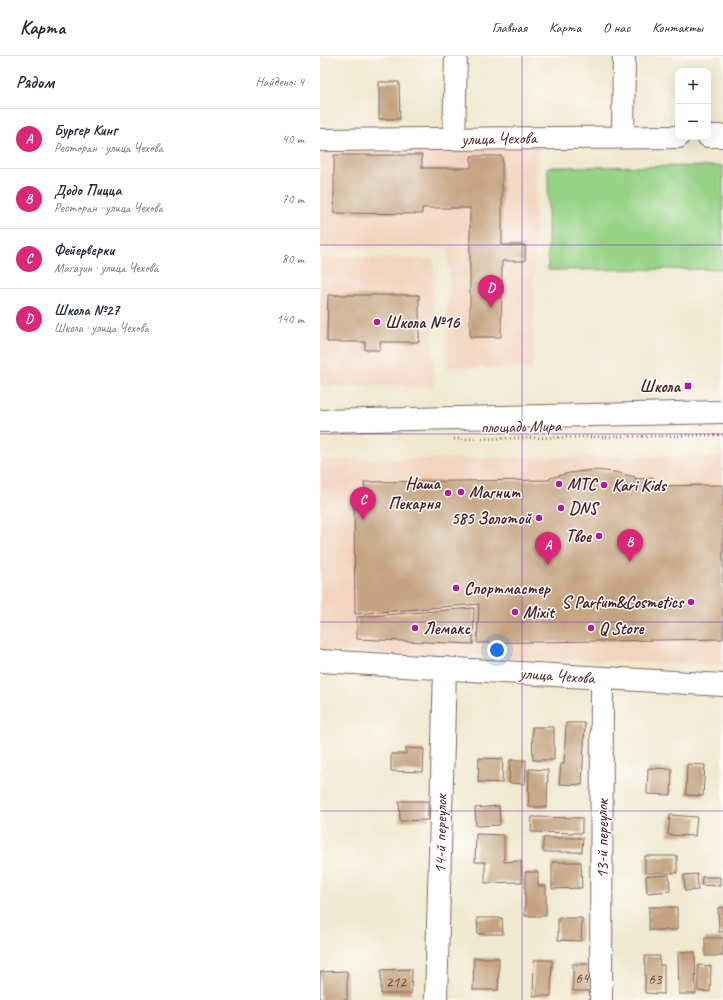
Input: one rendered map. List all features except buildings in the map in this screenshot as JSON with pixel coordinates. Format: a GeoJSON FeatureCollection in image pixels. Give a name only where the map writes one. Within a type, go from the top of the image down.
{"type":"FeatureCollection","features":[{"type":"Feature","properties":{"kind":"street"},"geometry":{"type":"LineString","coordinates":[[454,139],[456,56]]}},
{"type":"Feature","properties":{"kind":"street"},"geometry":{"type":"LineString","coordinates":[[622,137],[624,56]]}},
{"type":"Feature","properties":{"kind":"street","name":"улица Чехова"},"geometry":{"type":"LineString","coordinates":[[320,140],[675,136]]}},
{"type":"Feature","properties":{"kind":"street"},"geometry":{"type":"LineString","coordinates":[[711,136],[723,136]]}},
{"type":"Feature","properties":{"kind":"street"},"geometry":{"type":"LineString","coordinates":[[320,421],[723,412]]}},
{"type":"Feature","properties":{"kind":"street","name":"улица Чехова"},"geometry":{"type":"LineString","coordinates":[[320,661],[723,685]]}},
{"type":"Feature","properties":{"kind":"street","name":"14-й переулок"},"geometry":{"type":"LineString","coordinates":[[436,1000],[445,668]]}},
{"type":"Feature","properties":{"kind":"street","name":"13-й переулок"},"geometry":{"type":"LineString","coordinates":[[601,1000],[602,678]]}},
{"type":"Feature","properties":{"kind":"path","name":"площадь Мира"},"geometry":{"type":"LineString","coordinates":[[448,439],[723,435]]}},
{"type":"Feature","properties":{"kind":"shaded area"},"geometry":{"type":"Polygon","coordinates":[[[320,146],[536,148],[533,368],[447,368],[448,248],[320,247],[320,146]]]}},
{"type":"Feature","properties":{"kind":"shaded area","name":"Школа №16"},"geometry":{"type":"Polygon","coordinates":[[[320,257],[434,259],[433,387],[320,386],[320,257]]]}},
{"type":"Feature","properties":{"kind":"shaded area"},"geometry":{"type":"Polygon","coordinates":[[[723,456],[723,665],[320,651],[320,460],[723,456]]]}},
{"type":"Feature","properties":{"kind":"green space"},"geometry":{"type":"Polygon","coordinates":[[[723,166],[723,269],[548,270],[548,167],[723,166]]]}},
{"type":"Feature","properties":{"kind":"place","name":"Школа №27"},"geometry":{"type":"Point","coordinates":[491,308]}},
{"type":"Feature","properties":{"kind":"place","name":"Школа №16"},"geometry":{"type":"Point","coordinates":[377,322]}},
{"type":"Feature","properties":{"kind":"place","name":"Школа"},"geometry":{"type":"Point","coordinates":[688,386]}},
{"type":"Feature","properties":{"kind":"place","name":"МТС"},"geometry":{"type":"Point","coordinates":[559,484]}},
{"type":"Feature","properties":{"kind":"place","name":"Kari Kids"},"geometry":{"type":"Point","coordinates":[604,485]}},
{"type":"Feature","properties":{"kind":"place","name":"Магнит"},"geometry":{"type":"Point","coordinates":[461,492]}},
{"type":"Feature","properties":{"kind":"place","name":"Наша Пекарня"},"geometry":{"type":"Point","coordinates":[448,493]}},
{"type":"Feature","properties":{"kind":"place","name":"DNS"},"geometry":{"type":"Point","coordinates":[561,508]}},
{"type":"Feature","properties":{"kind":"place","name":"585 Золотой"},"geometry":{"type":"Point","coordinates":[539,518]}},
{"type":"Feature","properties":{"kind":"place","name":"Фейерверки"},"geometry":{"type":"Point","coordinates":[363,520]}},
{"type":"Feature","properties":{"kind":"place","name":"Твое"},"geometry":{"type":"Point","coordinates":[599,536]}},
{"type":"Feature","properties":{"kind":"place","name":"Додо Пицца"},"geometry":{"type":"Point","coordinates":[630,562]}},
{"type":"Feature","properties":{"kind":"place","name":"Бургер Кинг"},"geometry":{"type":"Point","coordinates":[548,565]}},
{"type":"Feature","properties":{"kind":"place","name":"Спортмастер"},"geometry":{"type":"Point","coordinates":[456,588]}},
{"type":"Feature","properties":{"kind":"place","name":"S Parfum&Cosmetics"},"geometry":{"type":"Point","coordinates":[691,602]}},
{"type":"Feature","properties":{"kind":"place","name":"Mixit"},"geometry":{"type":"Point","coordinates":[515,612]}},
{"type":"Feature","properties":{"kind":"place","name":"Лемакс"},"geometry":{"type":"Point","coordinates":[415,628]}},
{"type":"Feature","properties":{"kind":"place","name":"Q Store"},"geometry":{"type":"Point","coordinates":[591,628]}}]}
